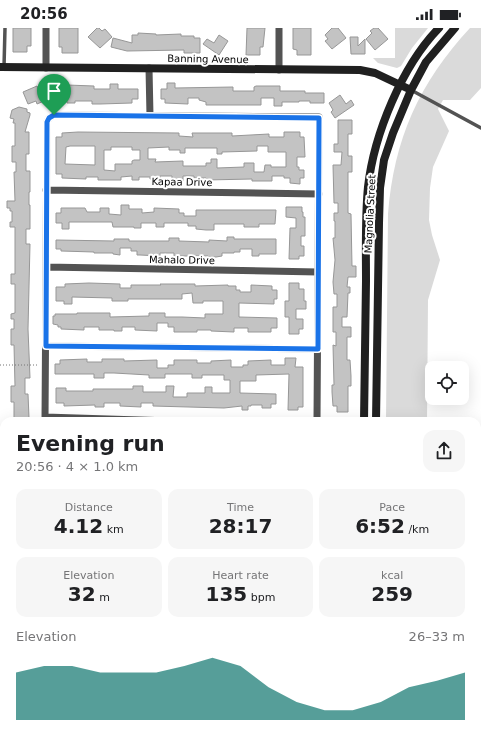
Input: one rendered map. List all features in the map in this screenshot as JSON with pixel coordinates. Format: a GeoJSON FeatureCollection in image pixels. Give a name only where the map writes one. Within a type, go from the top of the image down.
{"type":"FeatureCollection","features":[{"type":"Feature","properties":{"kind":"main road","name":"Magnolia Street"},"geometry":{"type":"LineString","coordinates":[[364,417],[368,187],[372,162],[399,84],[417,55],[439,28]]}},
{"type":"Feature","properties":{"kind":"main road","name":"Magnolia Street"},"geometry":{"type":"LineString","coordinates":[[376,417],[380,188],[384,160],[393,133],[411,90],[426,62],[455,28]]}},
{"type":"Feature","properties":{"kind":"main road","name":"Banning Avenue"},"geometry":{"type":"LineString","coordinates":[[2,67],[360,70],[375,73],[411,90]]}},
{"type":"Feature","properties":{"kind":"street"},"geometry":{"type":"LineString","coordinates":[[46,28],[46,68]]}},
{"type":"Feature","properties":{"kind":"street"},"geometry":{"type":"LineString","coordinates":[[279,28],[279,70]]}},
{"type":"Feature","properties":{"kind":"street"},"geometry":{"type":"LineString","coordinates":[[149,68],[150,116]]}},
{"type":"Feature","properties":{"kind":"street"},"geometry":{"type":"LineString","coordinates":[[45,417],[47,122],[49,118],[54,115],[319,118],[317,417]]}},
{"type":"Feature","properties":{"kind":"street","name":"Kapaa Drive"},"geometry":{"type":"LineString","coordinates":[[46,190],[319,194]]}},
{"type":"Feature","properties":{"kind":"street","name":"Mahalo Drive"},"geometry":{"type":"LineString","coordinates":[[46,267],[318,272]]}},
{"type":"Feature","properties":{"kind":"street"},"geometry":{"type":"LineString","coordinates":[[46,346],[318,349]]}},
{"type":"Feature","properties":{"kind":"lane"},"geometry":{"type":"LineString","coordinates":[[2,67],[5,28]]}},
{"type":"Feature","properties":{"kind":"lane"},"geometry":{"type":"LineString","coordinates":[[411,90],[481,128]]}},
{"type":"Feature","properties":{"kind":"path"},"geometry":{"type":"LineString","coordinates":[[0,365],[45,365]]}},
{"type":"Feature","properties":{"kind":"shaded area"},"geometry":{"type":"Polygon","coordinates":[[[395,28],[428,28],[412,48],[401,66],[397,68],[378,63],[373,58],[395,58],[395,28]]]}},
{"type":"Feature","properties":{"kind":"shaded area"},"geometry":{"type":"Polygon","coordinates":[[[470,28],[481,28],[481,88],[470,100],[443,100],[438,109],[449,131],[433,167],[430,188],[429,220],[440,260],[428,300],[427,361],[425,361],[425,405],[427,405],[427,417],[386,417],[388,214],[391,187],[396,161],[412,114],[423,91],[437,70],[470,28]]]}},
{"type":"Feature","properties":{"kind":"building"},"geometry":{"type":"Polygon","coordinates":[[[13,28],[31,28],[31,46],[27,46],[27,52],[13,52],[13,28]]]}},
{"type":"Feature","properties":{"kind":"building"},"geometry":{"type":"Polygon","coordinates":[[[59,28],[78,28],[78,53],[62,53],[62,47],[59,47],[59,28]]]}},
{"type":"Feature","properties":{"kind":"building"},"geometry":{"type":"Polygon","coordinates":[[[97,28],[102,31],[105,29],[112,37],[100,48],[88,37],[97,28]]]}},
{"type":"Feature","properties":{"kind":"building"},"geometry":{"type":"Polygon","coordinates":[[[247,28],[265,28],[263,47],[260,47],[260,55],[246,55],[247,28]]]}},
{"type":"Feature","properties":{"kind":"building"},"geometry":{"type":"Polygon","coordinates":[[[293,28],[311,28],[311,55],[297,55],[297,50],[293,49],[293,28]]]}},
{"type":"Feature","properties":{"kind":"building"},"geometry":{"type":"Polygon","coordinates":[[[332,28],[338,28],[346,38],[332,49],[325,41],[328,39],[325,35],[332,28]]]}},
{"type":"Feature","properties":{"kind":"building"},"geometry":{"type":"Polygon","coordinates":[[[374,28],[378,28],[388,39],[375,50],[366,39],[372,33],[370,31],[374,28]]]}},
{"type":"Feature","properties":{"kind":"building"},"geometry":{"type":"Polygon","coordinates":[[[138,33],[156,35],[181,34],[181,36],[194,36],[194,38],[200,38],[200,53],[184,53],[184,50],[127,51],[111,47],[113,38],[132,43],[132,35],[138,35],[138,33]]]}},
{"type":"Feature","properties":{"kind":"building"},"geometry":{"type":"Polygon","coordinates":[[[219,35],[228,41],[219,55],[203,44],[207,39],[214,43],[219,35]]]}},
{"type":"Feature","properties":{"kind":"building"},"geometry":{"type":"Polygon","coordinates":[[[350,37],[358,37],[358,46],[365,39],[365,54],[351,54],[350,37]]]}},
{"type":"Feature","properties":{"kind":"building"},"geometry":{"type":"Polygon","coordinates":[[[167,83],[175,83],[175,88],[233,87],[233,91],[254,91],[254,87],[256,86],[280,86],[280,91],[324,93],[324,103],[310,103],[310,101],[282,102],[282,106],[274,106],[274,98],[261,98],[261,105],[206,105],[206,102],[199,100],[199,98],[188,98],[188,104],[165,103],[165,99],[161,99],[161,89],[167,89],[167,83]]]}},
{"type":"Feature","properties":{"kind":"building"},"geometry":{"type":"Polygon","coordinates":[[[110,84],[118,84],[118,89],[138,89],[138,99],[132,99],[132,103],[92,104],[92,101],[75,101],[75,103],[67,103],[67,101],[53,100],[53,96],[47,99],[47,86],[94,86],[94,89],[110,89],[110,84]]]}},
{"type":"Feature","properties":{"kind":"building"},"geometry":{"type":"Polygon","coordinates":[[[37,86],[44,101],[37,104],[36,101],[28,104],[23,92],[37,86]]]}},
{"type":"Feature","properties":{"kind":"building"},"geometry":{"type":"Polygon","coordinates":[[[340,95],[346,104],[351,100],[354,105],[335,118],[331,112],[333,110],[329,103],[340,95]]]}},
{"type":"Feature","properties":{"kind":"building"},"geometry":{"type":"Polygon","coordinates":[[[19,107],[27,109],[27,112],[30,113],[25,132],[29,132],[29,154],[26,154],[26,171],[30,171],[30,229],[26,229],[26,244],[30,244],[28,329],[30,378],[25,378],[25,394],[28,394],[29,417],[14,417],[14,402],[11,402],[11,386],[15,386],[14,345],[11,345],[11,329],[14,329],[14,319],[11,319],[11,314],[15,313],[15,284],[11,284],[11,274],[15,274],[15,227],[10,227],[10,222],[12,222],[12,211],[10,211],[10,208],[7,208],[7,201],[15,201],[14,172],[16,172],[16,162],[12,162],[12,146],[15,146],[15,123],[13,123],[14,119],[10,118],[12,110],[19,107]]]}},
{"type":"Feature","properties":{"kind":"building"},"geometry":{"type":"Polygon","coordinates":[[[338,120],[352,120],[352,134],[348,134],[348,156],[352,156],[352,172],[348,172],[348,213],[351,214],[352,266],[356,266],[356,277],[348,277],[347,287],[350,287],[350,293],[348,293],[347,317],[342,317],[342,327],[351,327],[351,337],[347,337],[347,360],[350,360],[351,376],[351,386],[348,386],[348,412],[337,412],[337,406],[333,406],[332,392],[332,385],[334,385],[333,345],[336,346],[336,332],[333,332],[333,307],[337,307],[337,294],[334,294],[333,282],[335,260],[333,238],[335,238],[334,213],[338,213],[338,203],[334,203],[333,165],[341,165],[342,152],[334,152],[334,144],[338,144],[338,120]]]}},
{"type":"Feature","properties":{"kind":"building"},"geometry":{"type":"Polygon","coordinates":[[[284,132],[300,132],[300,137],[304,137],[305,157],[297,157],[297,167],[299,167],[299,170],[304,170],[304,178],[300,178],[300,184],[290,183],[290,178],[284,178],[284,176],[272,176],[272,181],[252,181],[252,179],[206,180],[206,178],[194,178],[194,176],[183,176],[183,181],[172,179],[172,176],[160,176],[160,179],[139,177],[139,180],[132,180],[132,176],[121,177],[121,180],[98,180],[98,177],[86,177],[86,179],[62,178],[62,174],[56,174],[56,137],[62,137],[62,133],[179,133],[179,136],[193,137],[192,133],[232,133],[232,136],[269,134],[269,137],[284,137],[284,132]],[[95,146],[66,147],[65,164],[95,165],[95,146]],[[257,146],[257,151],[222,152],[222,154],[217,154],[217,148],[185,148],[185,153],[180,153],[180,150],[169,150],[169,147],[148,148],[148,159],[156,159],[155,162],[183,161],[183,166],[206,166],[206,163],[211,163],[211,159],[217,159],[217,168],[244,167],[244,163],[254,163],[254,172],[264,172],[265,165],[271,165],[271,167],[286,167],[286,152],[268,152],[268,146],[257,146]],[[111,147],[111,150],[104,150],[104,170],[115,171],[115,164],[132,164],[132,161],[134,160],[140,160],[140,150],[132,150],[132,147],[111,147]]]}},
{"type":"Feature","properties":{"kind":"building"},"geometry":{"type":"Polygon","coordinates":[[[121,205],[129,205],[129,209],[142,209],[142,213],[154,212],[154,208],[179,209],[179,213],[184,213],[184,216],[196,216],[196,210],[276,210],[275,224],[259,224],[259,227],[244,227],[244,224],[214,224],[214,230],[206,230],[196,229],[196,226],[188,226],[188,223],[164,223],[164,227],[156,227],[156,223],[141,223],[141,228],[134,228],[113,227],[112,222],[69,222],[69,229],[62,229],[62,223],[56,223],[56,213],[61,213],[61,208],[85,208],[87,212],[100,212],[100,208],[109,208],[109,214],[121,215],[121,205]]]}},
{"type":"Feature","properties":{"kind":"building"},"geometry":{"type":"Polygon","coordinates":[[[286,207],[302,207],[303,217],[305,217],[305,236],[301,236],[301,246],[304,246],[304,256],[299,256],[299,259],[289,259],[290,228],[296,228],[296,218],[286,217],[286,207]]]}},
{"type":"Feature","properties":{"kind":"building"},"geometry":{"type":"Polygon","coordinates":[[[227,237],[234,237],[234,239],[276,239],[276,254],[259,254],[259,256],[252,256],[252,249],[240,249],[240,252],[222,253],[222,256],[216,257],[174,256],[174,253],[160,253],[160,256],[137,255],[137,251],[131,251],[131,248],[120,248],[120,255],[113,253],[61,251],[61,249],[56,249],[56,240],[114,241],[114,239],[129,239],[129,241],[169,241],[169,238],[179,238],[179,241],[209,242],[209,240],[227,241],[227,237]]]}},
{"type":"Feature","properties":{"kind":"building"},"geometry":{"type":"Polygon","coordinates":[[[289,283],[299,283],[299,289],[304,289],[306,309],[296,309],[296,319],[303,319],[303,329],[299,329],[299,334],[289,334],[289,317],[285,317],[285,301],[289,301],[289,283]]]}},
{"type":"Feature","properties":{"kind":"building"},"geometry":{"type":"Polygon","coordinates":[[[65,284],[120,284],[120,288],[131,288],[131,285],[161,285],[160,284],[195,284],[195,286],[228,285],[236,286],[236,290],[240,290],[240,292],[251,292],[251,285],[272,286],[272,290],[277,290],[277,299],[274,299],[274,304],[239,303],[239,317],[277,318],[277,328],[271,328],[271,332],[248,332],[248,328],[234,328],[234,332],[197,330],[197,332],[174,332],[174,327],[168,327],[168,323],[157,323],[157,331],[135,330],[135,327],[122,327],[122,331],[114,331],[99,330],[99,327],[84,327],[84,330],[61,329],[58,325],[53,324],[53,316],[55,316],[55,314],[110,313],[110,317],[149,316],[149,313],[165,313],[165,317],[205,318],[205,314],[223,314],[223,301],[203,301],[203,303],[193,303],[192,293],[182,294],[182,299],[128,299],[128,301],[112,301],[112,298],[72,297],[72,304],[64,304],[64,301],[56,301],[56,287],[65,287],[65,284]]]}},
{"type":"Feature","properties":{"kind":"building"},"geometry":{"type":"Polygon","coordinates":[[[285,358],[296,358],[295,367],[303,367],[303,407],[298,407],[298,410],[288,410],[289,374],[256,375],[256,381],[240,381],[240,393],[276,394],[276,404],[271,404],[271,408],[262,408],[262,405],[251,405],[248,406],[248,410],[242,410],[242,406],[224,408],[153,406],[153,403],[141,403],[141,407],[120,406],[120,403],[104,403],[104,407],[95,407],[95,405],[64,406],[64,403],[56,403],[56,388],[66,388],[66,391],[93,391],[93,389],[133,389],[133,386],[143,386],[143,392],[166,392],[166,386],[174,386],[173,397],[187,397],[187,393],[205,393],[205,387],[212,387],[212,393],[230,393],[230,380],[224,380],[224,375],[202,375],[202,378],[192,378],[192,374],[165,374],[165,378],[149,378],[149,375],[104,373],[104,378],[94,378],[94,374],[55,374],[55,364],[60,364],[60,360],[87,359],[87,362],[102,362],[102,359],[124,359],[124,361],[157,360],[157,368],[168,368],[168,365],[174,365],[174,360],[197,360],[197,363],[211,363],[211,361],[231,360],[231,367],[243,367],[243,365],[248,365],[248,361],[271,360],[271,365],[285,365],[285,358]]]}},
{"type":"Feature","properties":{"kind":"route"},"geometry":{"type":"LineString","coordinates":[[54,115],[319,118],[318,349],[46,346],[47,122],[49,118],[54,115]]}}]}
